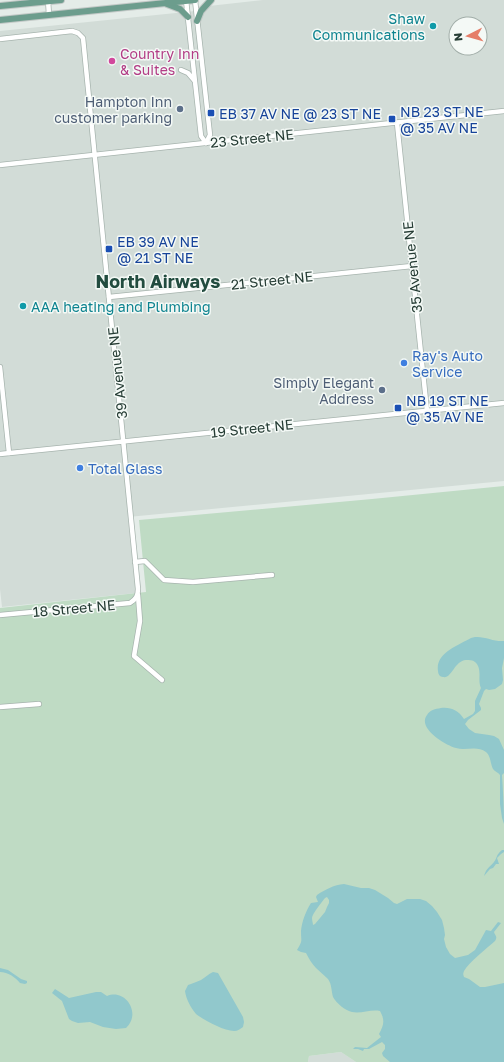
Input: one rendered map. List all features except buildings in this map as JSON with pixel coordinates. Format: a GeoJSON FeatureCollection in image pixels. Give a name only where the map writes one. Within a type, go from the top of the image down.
{"type":"FeatureCollection","features":[{"type":"Feature","properties":{"kind":"main road"},"geometry":{"type":"LineString","coordinates":[[0,6],[61,0]]}},
{"type":"Feature","properties":{"kind":"main road"},"geometry":{"type":"LineString","coordinates":[[107,9],[159,0]]}},
{"type":"Feature","properties":{"kind":"main road"},"geometry":{"type":"LineString","coordinates":[[0,20],[195,0]]}},
{"type":"Feature","properties":{"kind":"main road"},"geometry":{"type":"LineString","coordinates":[[198,21],[203,7],[211,0]]}},
{"type":"Feature","properties":{"kind":"main road"},"geometry":{"type":"LineString","coordinates":[[165,3],[180,9],[188,17]]}},
{"type":"Feature","properties":{"kind":"street"},"geometry":{"type":"LineString","coordinates":[[186,0],[201,136],[206,143],[210,135],[195,0]]}},
{"type":"Feature","properties":{"kind":"street"},"geometry":{"type":"LineString","coordinates":[[48,1],[49,15]]}},
{"type":"Feature","properties":{"kind":"street","name":"39 Avenue NE"},"geometry":{"type":"LineString","coordinates":[[0,39],[72,32],[76,32],[83,38],[138,592],[140,621],[134,656],[162,680]]}},
{"type":"Feature","properties":{"kind":"street"},"geometry":{"type":"LineString","coordinates":[[194,68],[199,73],[206,100]]}},
{"type":"Feature","properties":{"kind":"street"},"geometry":{"type":"LineString","coordinates":[[181,70],[188,73],[195,81]]}},
{"type":"Feature","properties":{"kind":"street","name":"23 Street NE"},"geometry":{"type":"LineString","coordinates":[[0,165],[504,111]]}},
{"type":"Feature","properties":{"kind":"street","name":"35 Avenue NE"},"geometry":{"type":"LineString","coordinates":[[397,123],[427,411]]}},
{"type":"Feature","properties":{"kind":"street","name":"21 Street NE"},"geometry":{"type":"LineString","coordinates":[[109,297],[412,266]]}},
{"type":"Feature","properties":{"kind":"street"},"geometry":{"type":"LineString","coordinates":[[0,366],[9,453]]}},
{"type":"Feature","properties":{"kind":"street","name":"19 Street NE"},"geometry":{"type":"LineString","coordinates":[[0,454],[504,403]]}},
{"type":"Feature","properties":{"kind":"street"},"geometry":{"type":"LineString","coordinates":[[135,562],[145,560],[164,580],[192,582],[272,575]]}},
{"type":"Feature","properties":{"kind":"street","name":"18 Street NE"},"geometry":{"type":"LineString","coordinates":[[0,615],[130,603],[135,600],[138,592]]}},
{"type":"Feature","properties":{"kind":"street"},"geometry":{"type":"LineString","coordinates":[[0,707],[39,704]]}},
{"type":"Feature","properties":{"kind":"shaded area"},"geometry":{"type":"Polygon","coordinates":[[[263,0],[504,0],[504,481],[128,517],[136,593],[2,607],[0,589],[0,31],[205,10],[209,6],[263,0]]]}},
{"type":"Feature","properties":{"kind":"shaded area"},"geometry":{"type":"Polygon","coordinates":[[[341,1052],[356,1062],[308,1062],[309,1056],[341,1052]]]}},
{"type":"Feature","properties":{"kind":"green space"},"geometry":{"type":"Polygon","coordinates":[[[504,486],[504,1062],[356,1062],[341,1052],[309,1056],[308,1062],[0,1062],[0,608],[146,592],[139,520],[504,486]]]}},
{"type":"Feature","properties":{"kind":"water"},"geometry":{"type":"Polygon","coordinates":[[[475,637],[504,641],[502,684],[495,689],[486,689],[484,691],[479,704],[481,710],[465,724],[475,733],[494,736],[499,739],[504,750],[504,773],[502,775],[504,824],[500,804],[500,775],[493,769],[488,754],[483,750],[475,748],[456,748],[439,740],[429,730],[425,720],[430,712],[439,708],[454,710],[464,719],[473,714],[475,711],[475,701],[481,688],[479,668],[475,662],[470,660],[462,661],[446,677],[440,676],[438,665],[440,659],[449,650],[475,637]]]}},
{"type":"Feature","properties":{"kind":"water"},"geometry":{"type":"Polygon","coordinates":[[[502,850],[504,850],[504,852],[497,858],[499,864],[496,864],[484,876],[487,869],[502,850]]]}},
{"type":"Feature","properties":{"kind":"water"},"geometry":{"type":"Polygon","coordinates":[[[344,884],[375,890],[397,904],[407,899],[420,899],[426,901],[432,906],[442,920],[446,947],[450,954],[455,958],[468,955],[475,950],[486,930],[491,931],[498,922],[501,923],[494,932],[496,937],[495,941],[470,964],[463,974],[464,977],[480,987],[504,983],[504,1062],[390,1062],[383,1056],[382,1053],[385,1049],[385,1045],[382,1042],[369,1049],[364,1049],[363,1051],[353,1049],[355,1047],[367,1048],[381,1037],[379,1034],[383,1025],[383,1017],[380,1011],[355,1012],[347,1010],[341,1006],[333,997],[331,985],[328,979],[315,966],[306,953],[297,950],[301,941],[303,920],[311,903],[318,902],[316,897],[320,893],[344,884]],[[327,897],[325,898],[315,911],[312,916],[313,925],[325,912],[329,900],[327,897]]]}},
{"type":"Feature","properties":{"kind":"water"},"geometry":{"type":"Polygon","coordinates":[[[0,968],[8,970],[21,979],[27,981],[27,983],[20,983],[11,975],[0,972],[0,968]]]}},
{"type":"Feature","properties":{"kind":"water"},"geometry":{"type":"Polygon","coordinates":[[[213,972],[218,973],[243,1017],[243,1027],[238,1030],[230,1031],[214,1025],[204,1019],[196,1014],[188,1000],[185,991],[188,985],[201,980],[213,972]]]}},
{"type":"Feature","properties":{"kind":"water"},"geometry":{"type":"Polygon","coordinates":[[[55,989],[69,998],[96,992],[101,992],[107,996],[114,994],[120,996],[129,1003],[132,1009],[131,1022],[126,1028],[116,1029],[103,1027],[90,1022],[78,1023],[72,1021],[69,1019],[62,1001],[52,993],[55,989]]]}},
{"type":"Feature","properties":{"kind":"place","name":"Shaw Communications"},"geometry":{"type":"Point","coordinates":[433,26]}},
{"type":"Feature","properties":{"kind":"place","name":"Country Inn & Suites"},"geometry":{"type":"Point","coordinates":[112,61]}},
{"type":"Feature","properties":{"kind":"place","name":"Hampton Inn customer parking"},"geometry":{"type":"Point","coordinates":[180,109]}},
{"type":"Feature","properties":{"kind":"place","name":"EB 37 AV NE @ 23 ST NE"},"geometry":{"type":"Point","coordinates":[211,113]}},
{"type":"Feature","properties":{"kind":"place","name":"NB 23 ST NE @ 35 AV NE"},"geometry":{"type":"Point","coordinates":[392,119]}},
{"type":"Feature","properties":{"kind":"place","name":"EB 39 AV NE @ 21 ST NE"},"geometry":{"type":"Point","coordinates":[109,249]}},
{"type":"Feature","properties":{"kind":"place","name":"AAA heating and Plumbing"},"geometry":{"type":"Point","coordinates":[23,306]}},
{"type":"Feature","properties":{"kind":"place","name":"Ray's Auto Service"},"geometry":{"type":"Point","coordinates":[404,363]}},
{"type":"Feature","properties":{"kind":"place","name":"Simply Elegant Address"},"geometry":{"type":"Point","coordinates":[382,390]}},
{"type":"Feature","properties":{"kind":"place","name":"NB 19 ST NE @ 35 AV NE"},"geometry":{"type":"Point","coordinates":[398,408]}},
{"type":"Feature","properties":{"kind":"place","name":"Total Glass"},"geometry":{"type":"Point","coordinates":[80,468]}},
{"type":"Feature","properties":{"kind":"district","name":"North Airways"},"geometry":{"type":"Point","coordinates":[158,281]}}]}
